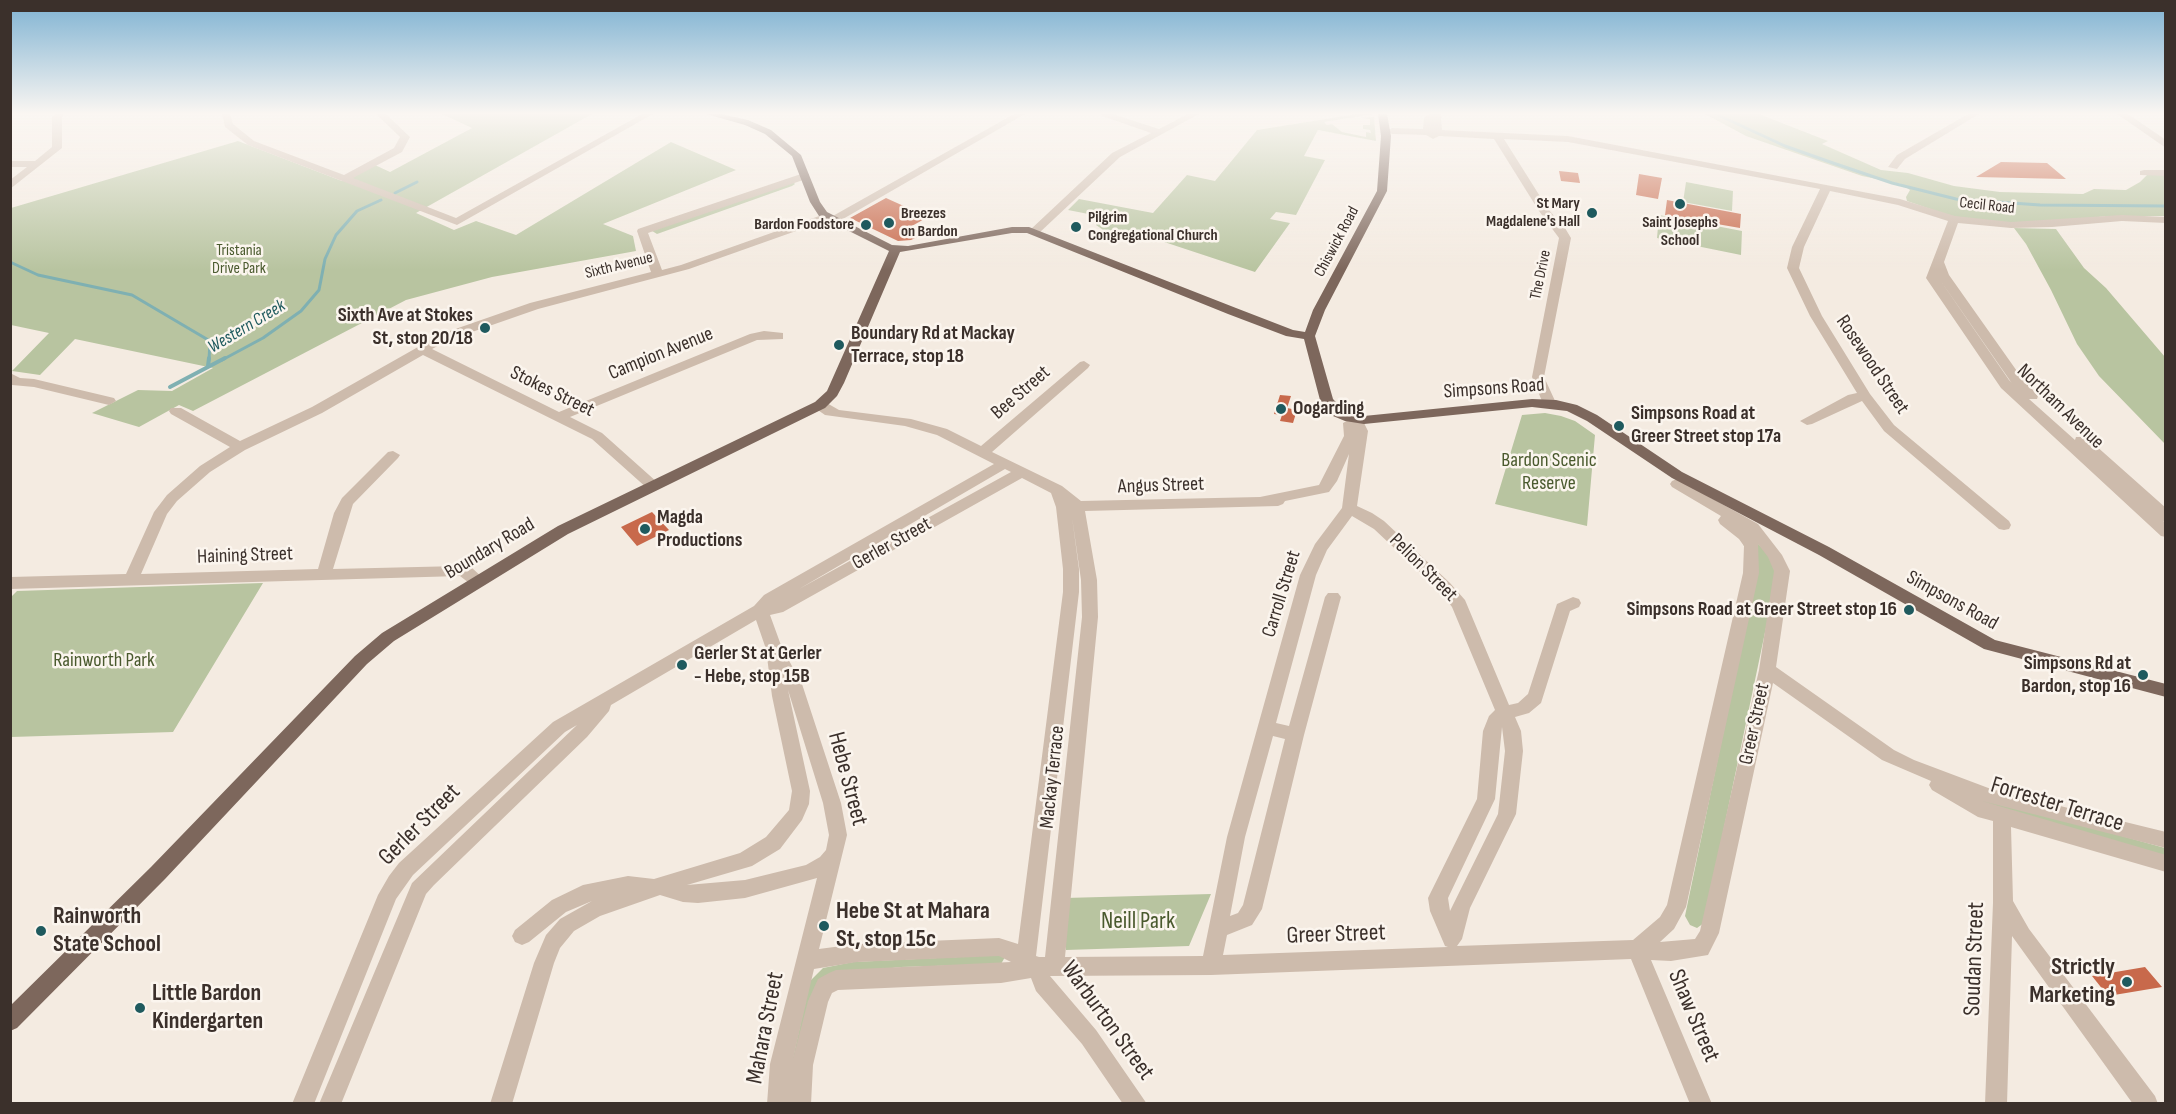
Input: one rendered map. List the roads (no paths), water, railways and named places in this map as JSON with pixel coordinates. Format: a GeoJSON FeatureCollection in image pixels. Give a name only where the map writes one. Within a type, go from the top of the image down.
{"type":"FeatureCollection","features":[{"type":"Feature","properties":{"kind":"main road"},"geometry":{"type":"LineString","coordinates":[[801,166],[818,207],[829,219],[896,249],[908,249],[1012,230],[1034,232],[1096,259],[1232,312],[1290,333],[1309,336],[1328,402],[1338,413],[1356,420]]}},
{"type":"Feature","properties":{"kind":"main road","name":"Chiswick Road"},"geometry":{"type":"LineString","coordinates":[[1309,336],[1319,310],[1382,191],[1385,166]]}},
{"type":"Feature","properties":{"kind":"main road","name":"Boundary Road"},"geometry":{"type":"LineString","coordinates":[[10,1022],[158,873],[361,660],[388,637],[563,530],[820,405],[838,383],[896,249]]}},
{"type":"Feature","properties":{"kind":"main road","name":"Simpsons Road"},"geometry":{"type":"LineString","coordinates":[[1356,420],[1532,403],[1549,403],[1583,413],[1677,479],[1807,542],[1990,645],[2166,691]]}},
{"type":"Feature","properties":{"kind":"street"},"geometry":{"type":"LineString","coordinates":[[10,186],[35,166]]}},
{"type":"Feature","properties":{"kind":"street"},"geometry":{"type":"LineString","coordinates":[[311,166],[458,222],[557,166]]}},
{"type":"Feature","properties":{"kind":"street"},"geometry":{"type":"LineString","coordinates":[[344,179],[368,166]]}},
{"type":"Feature","properties":{"kind":"street","name":"Sixth Avenue"},"geometry":{"type":"LineString","coordinates":[[131,580],[165,505],[205,469],[240,447],[317,410],[422,349],[451,334],[517,311],[658,274],[829,219],[925,166]]}},
{"type":"Feature","properties":{"kind":"street"},"geometry":{"type":"LineString","coordinates":[[1034,232],[1104,166]]}},
{"type":"Feature","properties":{"kind":"street","name":"The Drive"},"geometry":{"type":"LineString","coordinates":[[1515,166],[1544,211],[1562,231],[1565,238],[1538,377],[1549,403]]}},
{"type":"Feature","properties":{"kind":"street","name":"Cecil Road"},"geometry":{"type":"LineString","coordinates":[[1726,166],[1900,202],[1954,219],[2011,225],[2122,218],[2166,220]]}},
{"type":"Feature","properties":{"kind":"street"},"geometry":{"type":"LineString","coordinates":[[2144,173],[2166,173]]}},
{"type":"Feature","properties":{"kind":"street"},"geometry":{"type":"LineString","coordinates":[[658,274],[643,235],[806,179]]}},
{"type":"Feature","properties":{"kind":"street","name":"Rosewood Street"},"geometry":{"type":"LineString","coordinates":[[1826,188],[1798,247],[1793,268],[1816,316],[1865,396],[1889,428],[2004,525]]}},
{"type":"Feature","properties":{"kind":"street","name":"Northam Avenue"},"geometry":{"type":"LineString","coordinates":[[1954,219],[1932,278],[2006,385],[2166,532]]}},
{"type":"Feature","properties":{"kind":"street","name":"Northam Avenue"},"geometry":{"type":"LineString","coordinates":[[1939,264],[1943,275],[2021,385],[2166,517]]}},
{"type":"Feature","properties":{"kind":"street","name":"Campion Avenue"},"geometry":{"type":"LineString","coordinates":[[558,417],[754,337],[779,336]]}},
{"type":"Feature","properties":{"kind":"street","name":"Stokes Street"},"geometry":{"type":"LineString","coordinates":[[422,349],[602,439],[653,486]]}},
{"type":"Feature","properties":{"kind":"street","name":"Bee Street"},"geometry":{"type":"LineString","coordinates":[[983,452],[1084,365]]}},
{"type":"Feature","properties":{"kind":"street"},"geometry":{"type":"LineString","coordinates":[[12,384],[34,383],[109,401]]}},
{"type":"Feature","properties":{"kind":"street"},"geometry":{"type":"LineString","coordinates":[[1808,421],[1853,398],[1865,396]]}},
{"type":"Feature","properties":{"kind":"street"},"geometry":{"type":"LineString","coordinates":[[820,405],[830,412],[839,414],[927,427],[1057,489],[1072,498],[1077,506]]}},
{"type":"Feature","properties":{"kind":"street"},"geometry":{"type":"LineString","coordinates":[[176,411],[240,447]]}},
{"type":"Feature","properties":{"kind":"street","name":"Carroll Street"},"geometry":{"type":"LineString","coordinates":[[1211,965],[1236,837],[1313,561],[1349,509],[1353,441],[1361,431],[1356,420]]}},
{"type":"Feature","properties":{"kind":"street","name":"Angus Street"},"geometry":{"type":"LineString","coordinates":[[1245,503],[1324,489],[1353,441]]}},
{"type":"Feature","properties":{"kind":"street"},"geometry":{"type":"LineString","coordinates":[[324,574],[341,513],[347,501],[393,455]]}},
{"type":"Feature","properties":{"kind":"street","name":"Gerler Street"},"geometry":{"type":"LineString","coordinates":[[303,1104],[388,895],[396,882],[406,869],[559,726],[760,610],[769,599],[1005,463]]}},
{"type":"Feature","properties":{"kind":"street","name":"Gerler Street"},"geometry":{"type":"LineString","coordinates":[[760,610],[777,608],[1022,472]]}},
{"type":"Feature","properties":{"kind":"street","name":"Greer Street"},"geometry":{"type":"LineString","coordinates":[[1039,965],[1211,965],[1637,949],[1671,952],[1698,950],[1703,947],[1708,938],[1767,670],[1782,582],[1779,562],[1761,536],[1748,524],[1677,479]]}},
{"type":"Feature","properties":{"kind":"street","name":"Greer Street"},"geometry":{"type":"LineString","coordinates":[[1637,949],[1667,923],[1676,908],[1751,573],[1752,551],[1744,535],[1677,479]]}},
{"type":"Feature","properties":{"kind":"street","name":"Mackay Terrace"},"geometry":{"type":"LineString","coordinates":[[1039,965],[1071,592],[1071,569],[1063,507],[1057,489]]}},
{"type":"Feature","properties":{"kind":"street","name":"Angus Street"},"geometry":{"type":"LineString","coordinates":[[1077,506],[1278,501]]}},
{"type":"Feature","properties":{"kind":"street","name":"Mackay Terrace"},"geometry":{"type":"LineString","coordinates":[[1039,965],[1088,640],[1090,592],[1077,506]]}},
{"type":"Feature","properties":{"kind":"street","name":"Pelion Street"},"geometry":{"type":"LineString","coordinates":[[1349,509],[1363,514],[1379,525],[1445,586],[1459,604],[1511,727],[1514,743],[1508,808],[1501,827],[1461,907],[1452,936]]}},
{"type":"Feature","properties":{"kind":"street","name":"Haining Street"},"geometry":{"type":"LineString","coordinates":[[10,583],[460,571],[467,572],[477,582]]}},
{"type":"Feature","properties":{"kind":"street"},"geometry":{"type":"LineString","coordinates":[[1071,592],[1090,592]]}},
{"type":"Feature","properties":{"kind":"street"},"geometry":{"type":"LineString","coordinates":[[1219,927],[1233,925],[1245,919],[1252,909],[1295,735],[1333,597]]}},
{"type":"Feature","properties":{"kind":"street"},"geometry":{"type":"LineString","coordinates":[[1457,956],[1452,936],[1440,911],[1438,898],[1486,799],[1492,731],[1495,721],[1503,712],[1523,708],[1535,698],[1563,608],[1574,603]]}},
{"type":"Feature","properties":{"kind":"street","name":"Hebe Street"},"geometry":{"type":"LineString","coordinates":[[522,936],[559,906],[583,894],[628,885],[659,887],[683,893],[723,892],[791,878],[810,872],[831,860],[838,843],[835,811],[794,684],[774,649],[760,610]]}},
{"type":"Feature","properties":{"kind":"street","name":"Hebe Street"},"geometry":{"type":"LineString","coordinates":[[501,1104],[544,963],[557,937],[567,925],[587,911],[684,877],[732,865],[758,854],[782,834],[799,808],[801,787],[780,696],[774,649]]}},
{"type":"Feature","properties":{"kind":"street","name":"Forrester Terrace"},"geometry":{"type":"LineString","coordinates":[[1767,670],[1888,755],[1975,807],[2002,817],[2166,864]]}},
{"type":"Feature","properties":{"kind":"street","name":"Gerler Street"},"geometry":{"type":"LineString","coordinates":[[330,1104],[419,889],[426,879],[581,732],[609,699]]}},
{"type":"Feature","properties":{"kind":"street"},"geometry":{"type":"LineString","coordinates":[[1267,728],[1295,735]]}},
{"type":"Feature","properties":{"kind":"street","name":"Forrester Terrace"},"geometry":{"type":"LineString","coordinates":[[1908,765],[1989,796],[2166,840]]}},
{"type":"Feature","properties":{"kind":"street","name":"Soudan Street"},"geometry":{"type":"LineString","coordinates":[[1996,1104],[2003,903],[2002,817]]}},
{"type":"Feature","properties":{"kind":"street","name":"Mahara Street"},"geometry":{"type":"LineString","coordinates":[[778,1104],[781,1064],[831,860]]}},
{"type":"Feature","properties":{"kind":"street"},"geometry":{"type":"LineString","coordinates":[[2003,903],[2022,935],[2147,1104]]}},
{"type":"Feature","properties":{"kind":"street","name":"Mahara Street"},"geometry":{"type":"LineString","coordinates":[[805,963],[822,957],[858,953],[999,947],[1008,948],[1039,965]]}},
{"type":"Feature","properties":{"kind":"street","name":"Shaw Street"},"geometry":{"type":"LineString","coordinates":[[1637,949],[1701,1104]]}},
{"type":"Feature","properties":{"kind":"street","name":"Mahara Street"},"geometry":{"type":"LineString","coordinates":[[800,1104],[802,1065],[820,996],[830,982],[888,976],[1001,973],[1039,965]]}},
{"type":"Feature","properties":{"kind":"street","name":"Warburton Street"},"geometry":{"type":"LineString","coordinates":[[1039,965],[1045,986],[1089,1037],[1136,1104]]}},
{"type":"Feature","properties":{"kind":"waterway"},"geometry":{"type":"LineString","coordinates":[[1842,166],[1892,183],[1956,199],[2040,205],[2166,206]]}},
{"type":"Feature","properties":{"kind":"waterway","name":"Western Creek"},"geometry":{"type":"LineString","coordinates":[[395,193],[417,182]]}},
{"type":"Feature","properties":{"kind":"waterway","name":"Western Creek"},"geometry":{"type":"LineString","coordinates":[[222,360],[263,338],[301,311],[319,290],[325,259],[336,235],[357,211],[381,200]]}},
{"type":"Feature","properties":{"kind":"waterway","name":"Western Creek"},"geometry":{"type":"LineString","coordinates":[[10,262],[38,275],[132,295],[210,341],[209,360]]}},
{"type":"Feature","properties":{"kind":"waterway","name":"Western Creek"},"geometry":{"type":"LineString","coordinates":[[208,366],[209,358]]}},
{"type":"Feature","properties":{"kind":"waterway","name":"Western Creek"},"geometry":{"type":"LineString","coordinates":[[170,387],[225,358]]}},
{"type":"Feature","properties":{"kind":"place","name":"Saint Josephs School"},"geometry":{"type":"Point","coordinates":[1680,204]}},
{"type":"Feature","properties":{"kind":"place","name":"St Mary Magdalene's Hall"},"geometry":{"type":"Point","coordinates":[1592,213]}},
{"type":"Feature","properties":{"kind":"place","name":"Breezes on Bardon"},"geometry":{"type":"Point","coordinates":[889,223]}},
{"type":"Feature","properties":{"kind":"place","name":"Bardon Foodstore"},"geometry":{"type":"Point","coordinates":[866,225]}},
{"type":"Feature","properties":{"kind":"place","name":"Pilgrim Congregational Church"},"geometry":{"type":"Point","coordinates":[1076,227]}},
{"type":"Feature","properties":{"kind":"place","name":"Sixth Ave at Stokes St, stop 20/18"},"geometry":{"type":"Point","coordinates":[485,328]}},
{"type":"Feature","properties":{"kind":"place","name":"Boundary Rd at Mackay Terrace, stop 18"},"geometry":{"type":"Point","coordinates":[839,345]}},
{"type":"Feature","properties":{"kind":"place","name":"Oogarding"},"geometry":{"type":"Point","coordinates":[1281,409]}},
{"type":"Feature","properties":{"kind":"place","name":"Simpsons Road at Greer Street stop 17a"},"geometry":{"type":"Point","coordinates":[1619,426]}},
{"type":"Feature","properties":{"kind":"place","name":"Magda Productions"},"geometry":{"type":"Point","coordinates":[645,529]}},
{"type":"Feature","properties":{"kind":"place","name":"Simpsons Road at Greer Street stop 16"},"geometry":{"type":"Point","coordinates":[1909,610]}},
{"type":"Feature","properties":{"kind":"place","name":"Gerler St at Gerler - Hebe, stop 15B"},"geometry":{"type":"Point","coordinates":[682,665]}},
{"type":"Feature","properties":{"kind":"place","name":"Simpsons Rd at Bardon, stop 16"},"geometry":{"type":"Point","coordinates":[2143,675]}},
{"type":"Feature","properties":{"kind":"place","name":"Hebe St at Mahara St, stop 15c"},"geometry":{"type":"Point","coordinates":[824,926]}},
{"type":"Feature","properties":{"kind":"place","name":"Rainworth State School"},"geometry":{"type":"Point","coordinates":[41,931]}},
{"type":"Feature","properties":{"kind":"place","name":"Strictly Marketing"},"geometry":{"type":"Point","coordinates":[2127,982]}},
{"type":"Feature","properties":{"kind":"place","name":"Little Bardon Kindergarten"},"geometry":{"type":"Point","coordinates":[140,1008]}},
{"type":"Feature","properties":{"kind":"park label","name":"Tristania Drive Park"},"geometry":{"type":"Point","coordinates":[239,260]}},
{"type":"Feature","properties":{"kind":"park label","name":"Bardon Scenic Reserve"},"geometry":{"type":"Point","coordinates":[1549,472]}},
{"type":"Feature","properties":{"kind":"park label","name":"Rainworth Park"},"geometry":{"type":"Point","coordinates":[104,661]}},
{"type":"Feature","properties":{"kind":"park label","name":"Neill Park"},"geometry":{"type":"Point","coordinates":[1138,922]}}]}
